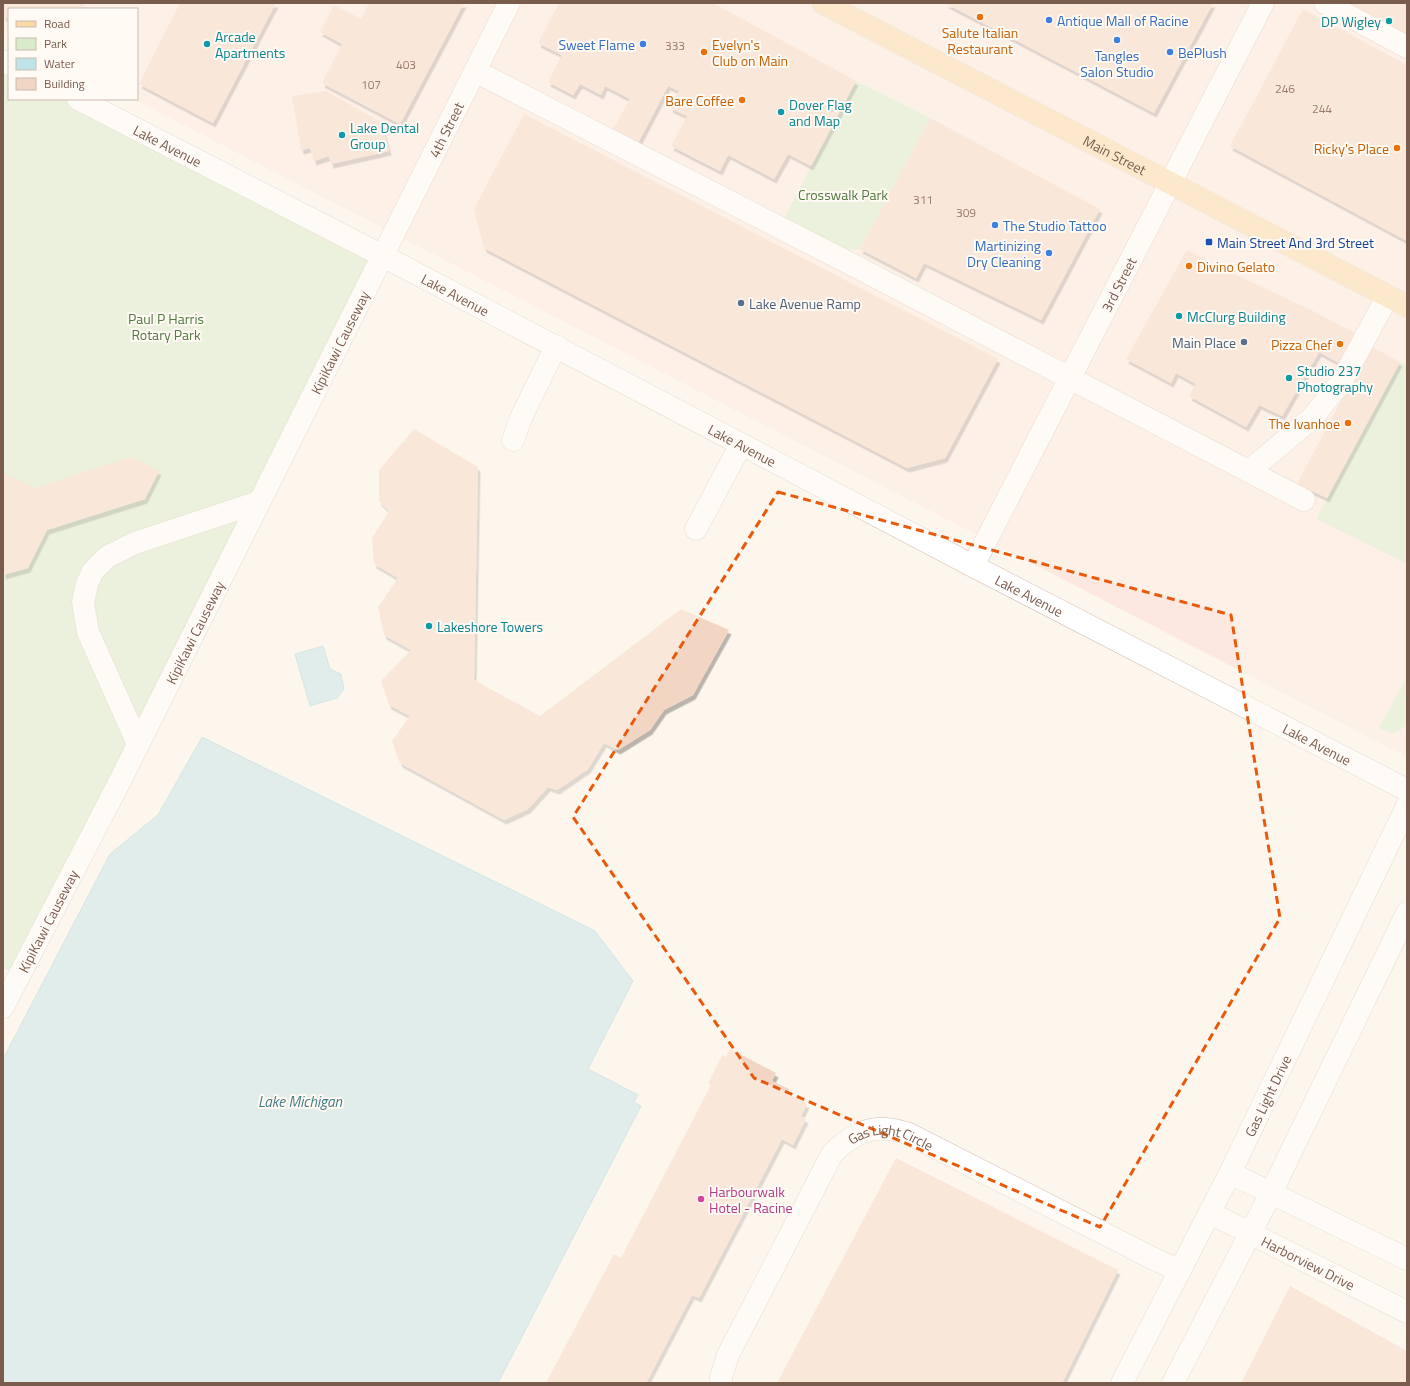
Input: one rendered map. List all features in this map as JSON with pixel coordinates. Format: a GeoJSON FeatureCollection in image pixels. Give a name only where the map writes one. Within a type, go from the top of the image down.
{"type":"FeatureCollection","features":[{"type":"Feature","properties":{"kind":"main road","name":"Main Street"},"geometry":{"type":"LineString","coordinates":[[823,3],[1398,301]]}},
{"type":"Feature","properties":{"kind":"street","name":"4th Street"},"geometry":{"type":"LineString","coordinates":[[383,256],[509,3]]}},
{"type":"Feature","properties":{"kind":"street","name":"3rd Street"},"geometry":{"type":"LineString","coordinates":[[972,566],[1263,3]]}},
{"type":"Feature","properties":{"kind":"street"},"geometry":{"type":"LineString","coordinates":[[1325,3],[1407,47]]}},
{"type":"Feature","properties":{"kind":"street"},"geometry":{"type":"LineString","coordinates":[[475,71],[848,262],[1304,500]]}},
{"type":"Feature","properties":{"kind":"street","name":"Lake Avenue"},"geometry":{"type":"LineString","coordinates":[[80,100],[556,346],[972,566],[1407,790]]}},
{"type":"Feature","properties":{"kind":"street","name":"KipiKawi Causeway"},"geometry":{"type":"LineString","coordinates":[[3,1007],[138,744],[383,256]]}},
{"type":"Feature","properties":{"kind":"street"},"geometry":{"type":"LineString","coordinates":[[1249,471],[1312,418],[1341,382],[1398,301]]}},
{"type":"Feature","properties":{"kind":"street"},"geometry":{"type":"LineString","coordinates":[[513,440],[520,420],[556,346]]}},
{"type":"Feature","properties":{"kind":"street"},"geometry":{"type":"LineString","coordinates":[[696,529],[741,444]]}},
{"type":"Feature","properties":{"kind":"street"},"geometry":{"type":"LineString","coordinates":[[138,744],[88,632],[83,602],[86,584],[93,571],[107,557],[135,543],[259,502]]}},
{"type":"Feature","properties":{"kind":"street","name":"Gas Light Drive"},"geometry":{"type":"LineString","coordinates":[[1122,1383],[1230,1173],[1407,806]]}},
{"type":"Feature","properties":{"kind":"street"},"geometry":{"type":"LineString","coordinates":[[1173,1383],[1271,1193],[1407,913]]}},
{"type":"Feature","properties":{"kind":"street","name":"Gas Light Circle"},"geometry":{"type":"LineString","coordinates":[[722,1383],[721,1377],[728,1355],[832,1154],[844,1142],[864,1132],[885,1128],[907,1133],[1152,1258],[1180,1270]]}},
{"type":"Feature","properties":{"kind":"street"},"geometry":{"type":"LineString","coordinates":[[1230,1173],[1407,1259]]}},
{"type":"Feature","properties":{"kind":"street","name":"Harborview Drive"},"geometry":{"type":"LineString","coordinates":[[1210,1213],[1251,1232],[1407,1312]]}},
{"type":"Feature","properties":{"kind":"highlighted area"},"geometry":{"type":"Polygon","coordinates":[[[778,492],[1231,615],[1280,918],[1100,1227],[754,1078],[573,817],[778,492]]]}},
{"type":"Feature","properties":{"kind":"shaded area"},"geometry":{"type":"Polygon","coordinates":[[[3,3],[1407,3],[1407,757],[135,100],[138,100],[138,8],[8,8],[8,34],[3,32],[3,3]]]}},
{"type":"Feature","properties":{"kind":"green space","name":"Paul P Harris Rotary Park"},"geometry":{"type":"Polygon","coordinates":[[[3,61],[8,64],[8,100],[80,100],[383,256],[19,976],[3,968],[3,61]]]}},
{"type":"Feature","properties":{"kind":"green space","name":"Crosswalk Park"},"geometry":{"type":"Polygon","coordinates":[[[856,81],[930,118],[860,249],[843,250],[784,218],[856,81]]]}},
{"type":"Feature","properties":{"kind":"green space"},"geometry":{"type":"Polygon","coordinates":[[[1400,362],[1407,366],[1407,564],[1316,519],[1400,362]]]}},
{"type":"Feature","properties":{"kind":"green space"},"geometry":{"type":"Polygon","coordinates":[[[1407,676],[1407,725],[1393,734],[1379,728],[1407,676]]]}},
{"type":"Feature","properties":{"kind":"water"},"geometry":{"type":"Polygon","coordinates":[[[323,646],[330,669],[341,674],[344,689],[337,698],[310,706],[295,654],[323,646]]]}},
{"type":"Feature","properties":{"kind":"water","name":"Lake Michigan"},"geometry":{"type":"Polygon","coordinates":[[[202,737],[595,931],[633,981],[588,1069],[638,1095],[634,1102],[641,1106],[498,1383],[3,1383],[3,1059],[110,854],[158,815],[202,737]]]}},
{"type":"Feature","properties":{"kind":"building"},"geometry":{"type":"Polygon","coordinates":[[[3,3],[85,3],[82,8],[8,8],[8,18],[3,16],[3,3]]]}},
{"type":"Feature","properties":{"kind":"building","name":"Arcade Apartments"},"geometry":{"type":"Polygon","coordinates":[[[180,3],[276,3],[213,123],[139,84],[180,3]]]}},
{"type":"Feature","properties":{"kind":"building"},"geometry":{"type":"Polygon","coordinates":[[[369,3],[464,3],[400,124],[322,83],[342,44],[320,32],[334,5],[361,19],[369,3]]]}},
{"type":"Feature","properties":{"kind":"building"},"geometry":{"type":"Polygon","coordinates":[[[559,3],[713,3],[856,81],[811,166],[788,154],[774,179],[728,155],[720,171],[671,146],[687,116],[670,108],[679,91],[668,86],[638,143],[612,131],[630,99],[605,86],[601,95],[580,84],[573,95],[548,82],[562,55],[538,43],[559,3]]]}},
{"type":"Feature","properties":{"kind":"building"},"geometry":{"type":"Polygon","coordinates":[[[945,3],[1213,3],[1154,113],[945,3]]]}},
{"type":"Feature","properties":{"kind":"building","name":"DP Wigley"},"geometry":{"type":"Polygon","coordinates":[[[1336,3],[1407,3],[1407,40],[1336,3]]]}},
{"type":"Feature","properties":{"kind":"building"},"geometry":{"type":"Polygon","coordinates":[[[1303,9],[1407,65],[1407,241],[1230,146],[1303,9]]]}},
{"type":"Feature","properties":{"kind":"building","name":"Lake Dental Group"},"geometry":{"type":"Polygon","coordinates":[[[326,91],[381,122],[389,151],[331,164],[329,156],[314,161],[310,148],[301,150],[292,96],[326,91]]]}},
{"type":"Feature","properties":{"kind":"building","name":"Lake Avenue Ramp"},"geometry":{"type":"Polygon","coordinates":[[[524,114],[998,359],[945,458],[907,468],[484,248],[474,209],[524,114]]]}},
{"type":"Feature","properties":{"kind":"building"},"geometry":{"type":"Polygon","coordinates":[[[930,118],[1100,209],[1041,320],[924,263],[916,278],[860,249],[930,118]]]}},
{"type":"Feature","properties":{"kind":"building"},"geometry":{"type":"Polygon","coordinates":[[[1187,250],[1361,336],[1339,363],[1319,352],[1282,416],[1259,405],[1246,427],[1189,396],[1196,384],[1176,373],[1171,383],[1126,359],[1187,250]]]}},
{"type":"Feature","properties":{"kind":"building","name":"The Ivanhoe"},"geometry":{"type":"Polygon","coordinates":[[[1370,346],[1400,362],[1327,498],[1297,484],[1370,346]]]}},
{"type":"Feature","properties":{"kind":"building","name":"Lakeshore Towers"},"geometry":{"type":"Polygon","coordinates":[[[414,429],[478,467],[474,680],[540,716],[681,609],[729,630],[693,695],[664,710],[650,730],[618,750],[604,743],[588,769],[557,790],[548,787],[528,809],[504,820],[400,763],[392,741],[410,716],[389,705],[381,681],[411,650],[384,635],[378,607],[398,578],[374,564],[372,538],[389,511],[379,501],[379,470],[414,429]]]}},
{"type":"Feature","properties":{"kind":"building"},"geometry":{"type":"Polygon","coordinates":[[[132,457],[159,471],[145,499],[47,530],[28,568],[3,575],[3,473],[34,488],[132,457]]]}},
{"type":"Feature","properties":{"kind":"building","name":"Harbourwalk Hotel - Racine"},"geometry":{"type":"Polygon","coordinates":[[[730,1049],[776,1073],[772,1081],[789,1089],[787,1093],[807,1104],[801,1116],[806,1119],[793,1145],[782,1139],[699,1298],[692,1295],[646,1383],[546,1383],[614,1254],[621,1258],[711,1085],[708,1084],[722,1055],[726,1057],[730,1049]]]}},
{"type":"Feature","properties":{"kind":"building"},"geometry":{"type":"Polygon","coordinates":[[[896,1158],[1118,1270],[1062,1383],[777,1383],[896,1158]]]}},
{"type":"Feature","properties":{"kind":"building"},"geometry":{"type":"Polygon","coordinates":[[[1290,1286],[1407,1351],[1407,1383],[1241,1383],[1290,1286]]]}},
{"type":"Feature","properties":{"kind":"place","name":"Salute Italian Restaurant"},"geometry":{"type":"Point","coordinates":[980,17]}},
{"type":"Feature","properties":{"kind":"place","name":"Antique Mall of Racine"},"geometry":{"type":"Point","coordinates":[1049,20]}},
{"type":"Feature","properties":{"kind":"place","name":"DP Wigley"},"geometry":{"type":"Point","coordinates":[1389,21]}},
{"type":"Feature","properties":{"kind":"place","name":"Tangles Salon Studio"},"geometry":{"type":"Point","coordinates":[1117,40]}},
{"type":"Feature","properties":{"kind":"place","name":"Arcade Apartments"},"geometry":{"type":"Point","coordinates":[207,44]}},
{"type":"Feature","properties":{"kind":"place","name":"Sweet Flame"},"geometry":{"type":"Point","coordinates":[643,44]}},
{"type":"Feature","properties":{"kind":"place","name":"Evelyn's Club on Main"},"geometry":{"type":"Point","coordinates":[704,52]}},
{"type":"Feature","properties":{"kind":"place","name":"BePlush"},"geometry":{"type":"Point","coordinates":[1170,52]}},
{"type":"Feature","properties":{"kind":"place","name":"Bare Coffee"},"geometry":{"type":"Point","coordinates":[742,100]}},
{"type":"Feature","properties":{"kind":"place","name":"Dover Flag and Map"},"geometry":{"type":"Point","coordinates":[781,112]}},
{"type":"Feature","properties":{"kind":"place","name":"Lake Dental Group"},"geometry":{"type":"Point","coordinates":[342,135]}},
{"type":"Feature","properties":{"kind":"place","name":"Ricky's Place"},"geometry":{"type":"Point","coordinates":[1397,148]}},
{"type":"Feature","properties":{"kind":"place","name":"The Studio Tattoo"},"geometry":{"type":"Point","coordinates":[995,225]}},
{"type":"Feature","properties":{"kind":"place","name":"Main Street And 3rd Street"},"geometry":{"type":"Point","coordinates":[1209,242]}},
{"type":"Feature","properties":{"kind":"place","name":"Martinizing Dry Cleaning"},"geometry":{"type":"Point","coordinates":[1049,253]}},
{"type":"Feature","properties":{"kind":"place","name":"Divino Gelato"},"geometry":{"type":"Point","coordinates":[1189,266]}},
{"type":"Feature","properties":{"kind":"place","name":"Lake Avenue Ramp"},"geometry":{"type":"Point","coordinates":[741,303]}},
{"type":"Feature","properties":{"kind":"place","name":"McClurg Building"},"geometry":{"type":"Point","coordinates":[1179,316]}},
{"type":"Feature","properties":{"kind":"place","name":"Main Place"},"geometry":{"type":"Point","coordinates":[1244,342]}},
{"type":"Feature","properties":{"kind":"place","name":"Pizza Chef"},"geometry":{"type":"Point","coordinates":[1340,344]}},
{"type":"Feature","properties":{"kind":"place","name":"Studio 237 Photography"},"geometry":{"type":"Point","coordinates":[1289,378]}},
{"type":"Feature","properties":{"kind":"place","name":"The Ivanhoe"},"geometry":{"type":"Point","coordinates":[1348,423]}},
{"type":"Feature","properties":{"kind":"place","name":"Lakeshore Towers"},"geometry":{"type":"Point","coordinates":[429,626]}},
{"type":"Feature","properties":{"kind":"place","name":"Harbourwalk Hotel - Racine"},"geometry":{"type":"Point","coordinates":[701,1199]}}]}
